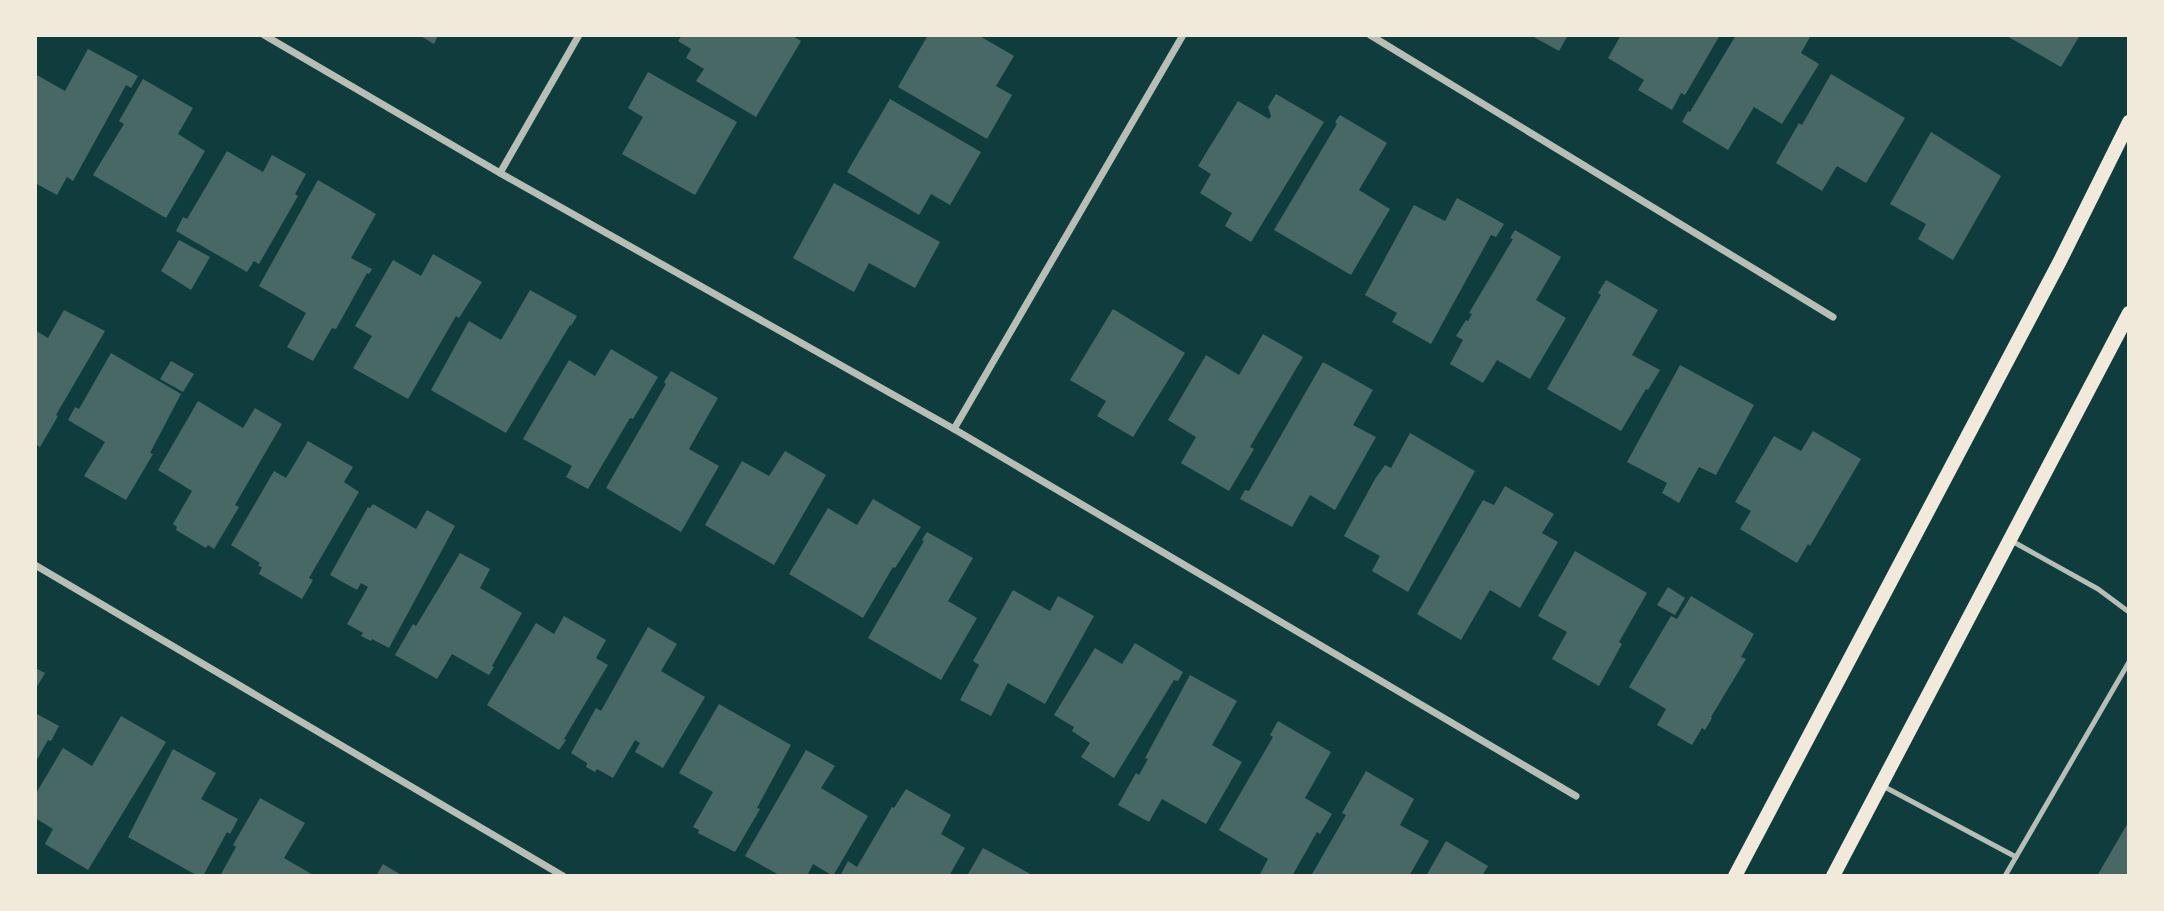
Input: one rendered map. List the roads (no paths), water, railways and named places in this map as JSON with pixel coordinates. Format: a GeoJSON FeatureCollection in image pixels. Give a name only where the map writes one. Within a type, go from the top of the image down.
{"type":"FeatureCollection","features":[{"type":"Feature","properties":{"kind":"main road"},"geometry":{"type":"LineString","coordinates":[[1735,876],[2060,261],[2129,122]]}},
{"type":"Feature","properties":{"kind":"main road"},"geometry":{"type":"LineString","coordinates":[[1833,876],[2129,313]]}},
{"type":"Feature","properties":{"kind":"street"},"geometry":{"type":"LineString","coordinates":[[264,35],[500,173],[954,429],[1576,796]]}},
{"type":"Feature","properties":{"kind":"street"},"geometry":{"type":"LineString","coordinates":[[500,173],[579,35]]}},
{"type":"Feature","properties":{"kind":"street"},"geometry":{"type":"LineString","coordinates":[[954,429],[1183,35]]}},
{"type":"Feature","properties":{"kind":"street"},"geometry":{"type":"LineString","coordinates":[[1370,35],[1833,317]]}},
{"type":"Feature","properties":{"kind":"street"},"geometry":{"type":"LineString","coordinates":[[35,565],[563,876]]}},
{"type":"Feature","properties":{"kind":"lane"},"geometry":{"type":"LineString","coordinates":[[2010,540],[2098,589],[2129,612]]}},
{"type":"Feature","properties":{"kind":"lane"},"geometry":{"type":"LineString","coordinates":[[2005,876],[2129,662]]}},
{"type":"Feature","properties":{"kind":"lane"},"geometry":{"type":"LineString","coordinates":[[1881,785],[2016,857]]}}]}
